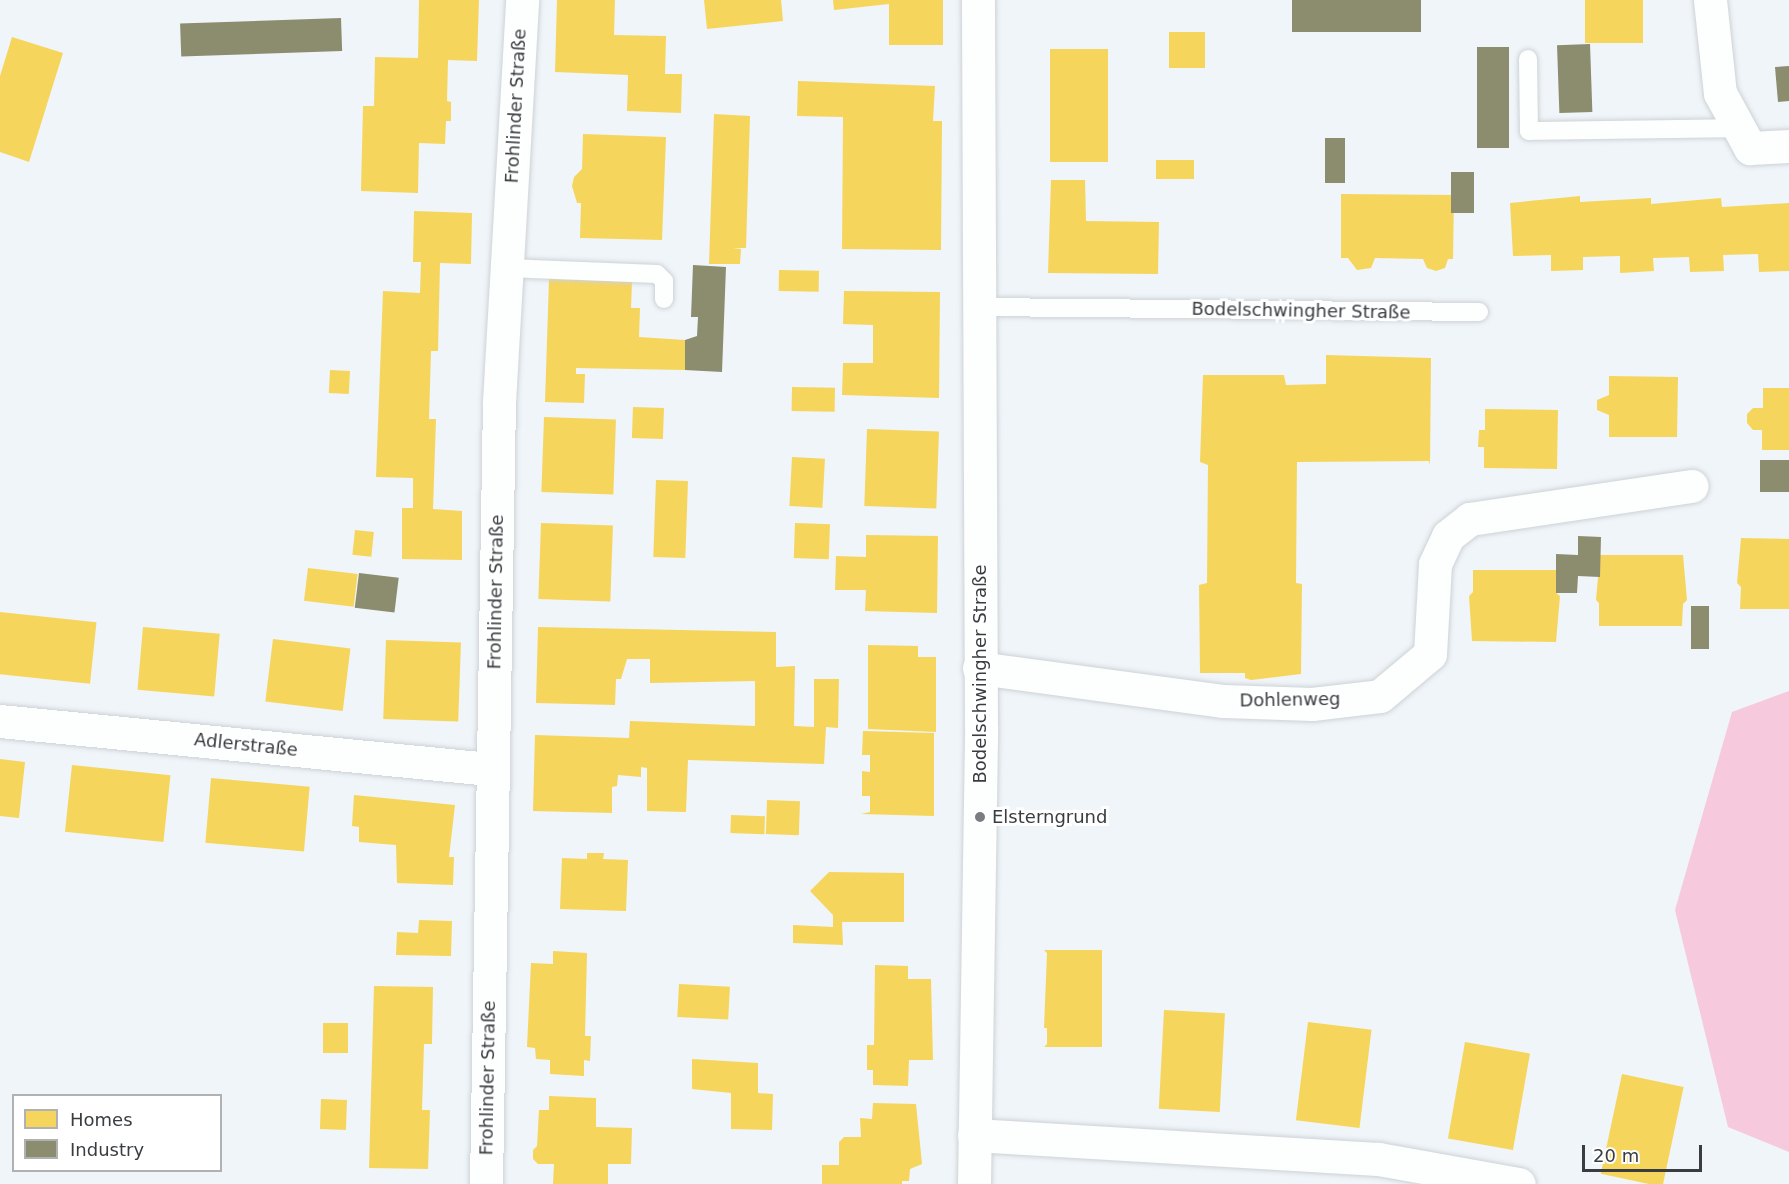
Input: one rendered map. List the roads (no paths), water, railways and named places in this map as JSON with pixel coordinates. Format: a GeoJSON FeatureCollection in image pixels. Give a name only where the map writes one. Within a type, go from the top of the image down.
{"type":"FeatureCollection","features":[{"type":"Feature","properties":{"kind":"street","name":"Frohlinder Straße"},"geometry":{"type":"LineString","coordinates":[[486,1184],[500,402],[522,0]]}},
{"type":"Feature","properties":{"kind":"street","name":"Bodelschwingher Straße"},"geometry":{"type":"LineString","coordinates":[[974,1184],[979,668],[978,0]]}},
{"type":"Feature","properties":{"kind":"street"},"geometry":{"type":"LineString","coordinates":[[1710,0],[1720,93],[1750,148],[1789,146]]}},
{"type":"Feature","properties":{"kind":"street","name":"Dohlenweg"},"geometry":{"type":"LineString","coordinates":[[979,668],[1224,701],[1312,704],[1380,696],[1430,654],[1435,564],[1448,536],[1470,519],[1692,486]]}},
{"type":"Feature","properties":{"kind":"street","name":"Adlerstraße"},"geometry":{"type":"LineString","coordinates":[[0,721],[493,769]]}},
{"type":"Feature","properties":{"kind":"street"},"geometry":{"type":"LineString","coordinates":[[974,1135],[1519,1184]]}},
{"type":"Feature","properties":{"kind":"lane"},"geometry":{"type":"LineString","coordinates":[[1528,59],[1529,131],[1739,128]]}},
{"type":"Feature","properties":{"kind":"lane"},"geometry":{"type":"LineString","coordinates":[[507,268],[657,274],[664,281],[664,299]]}},
{"type":"Feature","properties":{"kind":"lane","name":"Bodelschwingher Straße"},"geometry":{"type":"LineString","coordinates":[[979,307],[1479,312]]}},
{"type":"Feature","properties":{"kind":"place","name":"Elsterngrund"},"geometry":{"type":"Point","coordinates":[980,817]}}]}
